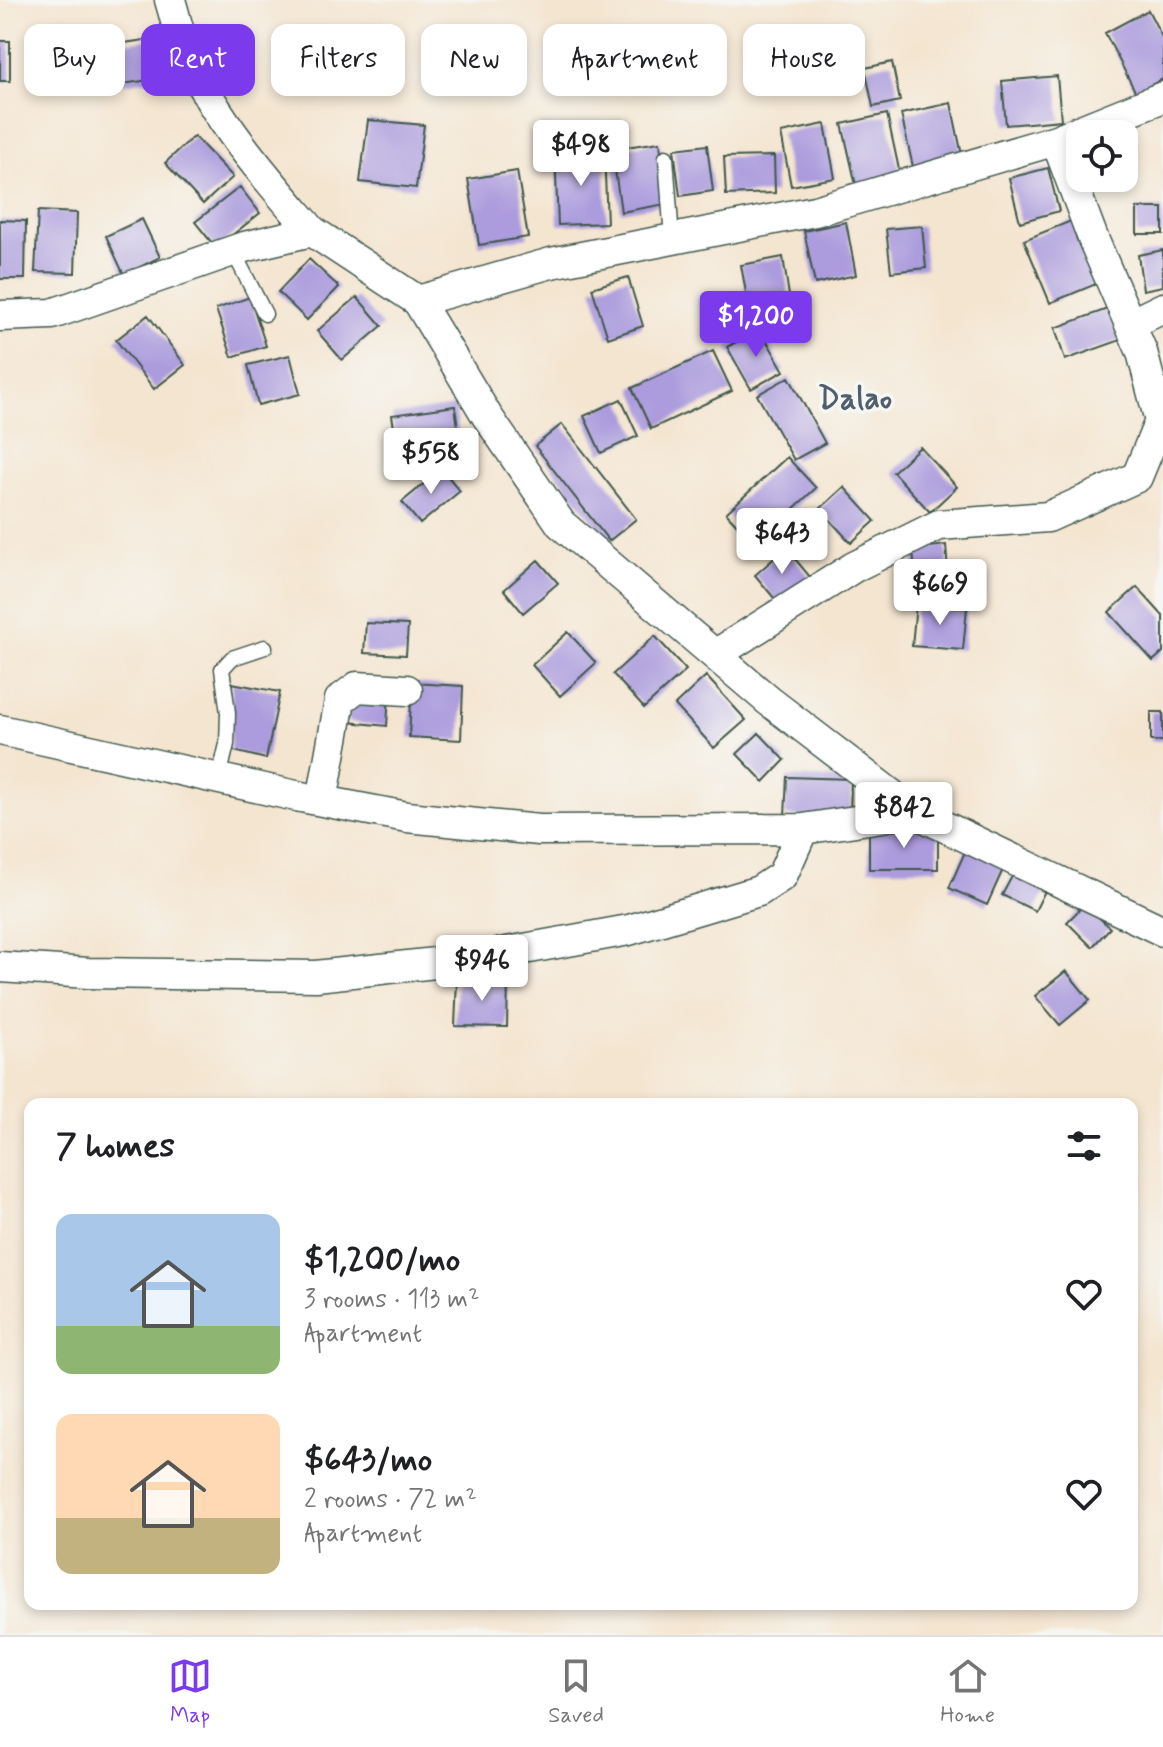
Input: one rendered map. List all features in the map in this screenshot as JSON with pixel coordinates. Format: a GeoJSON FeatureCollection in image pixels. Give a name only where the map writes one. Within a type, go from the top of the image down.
{"type":"FeatureCollection","features":[{"type":"Feature","properties":{"kind":"street"},"geometry":{"type":"LineString","coordinates":[[170,0],[187,56],[205,92],[240,145],[312,231],[418,301],[487,416],[561,524],[715,655],[914,812],[1157,918]]}},
{"type":"Feature","properties":{"kind":"street"},"geometry":{"type":"LineString","coordinates":[[418,301],[551,263],[815,211],[1056,140],[1163,97]]}},
{"type":"Feature","properties":{"kind":"street"},"geometry":{"type":"LineString","coordinates":[[715,655],[854,567],[939,525],[1048,517],[1137,477],[1160,421],[1142,352],[1056,140]]}},
{"type":"Feature","properties":{"kind":"street"},"geometry":{"type":"LineString","coordinates":[[0,316],[52,314],[233,251],[312,231]]}},
{"type":"Feature","properties":{"kind":"street"},"geometry":{"type":"LineString","coordinates":[[1130,324],[1163,308]]}},
{"type":"Feature","properties":{"kind":"street"},"geometry":{"type":"LineString","coordinates":[[322,801],[343,696],[357,687],[407,690]]}},
{"type":"Feature","properties":{"kind":"street"},"geometry":{"type":"LineString","coordinates":[[0,730],[407,817],[539,830],[803,829],[914,812]]}},
{"type":"Feature","properties":{"kind":"street"},"geometry":{"type":"LineString","coordinates":[[0,967],[88,973],[316,976],[478,957],[629,930],[759,891],[782,876],[803,829]]}},
{"type":"Feature","properties":{"kind":"lane"},"geometry":{"type":"LineString","coordinates":[[666,157],[672,239]]}},
{"type":"Feature","properties":{"kind":"lane"},"geometry":{"type":"LineString","coordinates":[[233,251],[265,314]]}},
{"type":"Feature","properties":{"kind":"lane"},"geometry":{"type":"LineString","coordinates":[[219,778],[227,744],[228,713],[222,669],[232,658],[265,647]]}},
{"type":"Feature","properties":{"kind":"building"},"geometry":{"type":"Polygon","coordinates":[[[1148,10],[1163,39],[1163,79],[1136,93],[1105,33],[1148,10]]]}},
{"type":"Feature","properties":{"kind":"building"},"geometry":{"type":"Polygon","coordinates":[[[0,41],[10,41],[10,81],[0,81],[0,41]]]}},
{"type":"Feature","properties":{"kind":"building"},"geometry":{"type":"Polygon","coordinates":[[[141,41],[141,81],[125,84],[125,43],[141,41]]]}},
{"type":"Feature","properties":{"kind":"building"},"geometry":{"type":"Polygon","coordinates":[[[892,62],[900,101],[873,107],[865,68],[892,62]]]}},
{"type":"Feature","properties":{"kind":"building"},"geometry":{"type":"Polygon","coordinates":[[[1057,76],[1061,120],[1006,125],[1002,81],[1057,76]]]}},
{"type":"Feature","properties":{"kind":"building"},"geometry":{"type":"Polygon","coordinates":[[[951,103],[963,160],[914,171],[901,114],[951,103]]]}},
{"type":"Feature","properties":{"kind":"building"},"geometry":{"type":"Polygon","coordinates":[[[887,114],[900,174],[856,185],[842,124],[887,114]]]}},
{"type":"Feature","properties":{"kind":"building"},"geometry":{"type":"Polygon","coordinates":[[[368,120],[424,125],[416,188],[360,182],[368,120]]]}},
{"type":"Feature","properties":{"kind":"building"},"geometry":{"type":"Polygon","coordinates":[[[825,124],[835,178],[791,186],[781,133],[825,124]]]}},
{"type":"Feature","properties":{"kind":"building"},"geometry":{"type":"Polygon","coordinates":[[[194,136],[233,177],[203,204],[165,163],[194,136]]]}},
{"type":"Feature","properties":{"kind":"building"},"geometry":{"type":"Polygon","coordinates":[[[660,142],[666,204],[621,212],[612,149],[660,142]]]}},
{"type":"Feature","properties":{"kind":"building"},"geometry":{"type":"Polygon","coordinates":[[[707,145],[713,191],[680,196],[674,149],[707,145]]]}},
{"type":"Feature","properties":{"kind":"building"},"geometry":{"type":"Polygon","coordinates":[[[604,150],[607,223],[558,225],[555,152],[604,150]]]}},
{"type":"Feature","properties":{"kind":"building"},"geometry":{"type":"Polygon","coordinates":[[[774,156],[775,193],[726,195],[724,157],[774,156]]]}},
{"type":"Feature","properties":{"kind":"building"},"geometry":{"type":"Polygon","coordinates":[[[1048,168],[1059,211],[1020,222],[1009,178],[1048,168]]]}},
{"type":"Feature","properties":{"kind":"building"},"geometry":{"type":"Polygon","coordinates":[[[517,171],[528,237],[479,245],[468,179],[517,171]]]}},
{"type":"Feature","properties":{"kind":"building"},"geometry":{"type":"Polygon","coordinates":[[[240,187],[260,213],[216,248],[195,222],[240,187]]]}},
{"type":"Feature","properties":{"kind":"building"},"geometry":{"type":"Polygon","coordinates":[[[1137,208],[1163,208],[1163,234],[1137,234],[1137,208]]]}},
{"type":"Feature","properties":{"kind":"building"},"geometry":{"type":"Polygon","coordinates":[[[38,211],[77,213],[75,273],[35,272],[38,211]]]}},
{"type":"Feature","properties":{"kind":"building"},"geometry":{"type":"Polygon","coordinates":[[[142,219],[160,257],[124,275],[106,236],[142,219]]]}},
{"type":"Feature","properties":{"kind":"building"},"geometry":{"type":"Polygon","coordinates":[[[1076,219],[1101,282],[1050,303],[1024,240],[1076,219]]]}},
{"type":"Feature","properties":{"kind":"building"},"geometry":{"type":"Polygon","coordinates":[[[0,220],[26,221],[25,279],[0,279],[0,220]]]}},
{"type":"Feature","properties":{"kind":"building"},"geometry":{"type":"Polygon","coordinates":[[[846,222],[856,275],[815,284],[804,231],[846,222]]]}},
{"type":"Feature","properties":{"kind":"building"},"geometry":{"type":"Polygon","coordinates":[[[922,226],[926,268],[891,272],[886,229],[922,226]]]}},
{"type":"Feature","properties":{"kind":"building"},"geometry":{"type":"Polygon","coordinates":[[[1163,250],[1163,286],[1143,290],[1138,255],[1163,250]]]}},
{"type":"Feature","properties":{"kind":"building"},"geometry":{"type":"Polygon","coordinates":[[[783,257],[790,302],[749,309],[741,265],[783,257]]]}},
{"type":"Feature","properties":{"kind":"building"},"geometry":{"type":"Polygon","coordinates":[[[309,259],[339,287],[307,320],[278,292],[309,259]]]}},
{"type":"Feature","properties":{"kind":"building"},"geometry":{"type":"Polygon","coordinates":[[[628,277],[643,326],[608,338],[592,288],[628,277]]]}},
{"type":"Feature","properties":{"kind":"building"},"geometry":{"type":"Polygon","coordinates":[[[250,297],[266,346],[232,357],[216,309],[250,297]]]}},
{"type":"Feature","properties":{"kind":"building"},"geometry":{"type":"Polygon","coordinates":[[[357,297],[382,326],[342,360],[317,331],[357,297]]]}},
{"type":"Feature","properties":{"kind":"building"},"geometry":{"type":"Polygon","coordinates":[[[1110,308],[1121,340],[1065,360],[1055,328],[1110,308]]]}},
{"type":"Feature","properties":{"kind":"building"},"geometry":{"type":"Polygon","coordinates":[[[148,315],[185,365],[154,389],[116,340],[148,315]]]}},
{"type":"Feature","properties":{"kind":"building"},"geometry":{"type":"Polygon","coordinates":[[[760,329],[784,371],[751,389],[727,347],[760,329]]]}},
{"type":"Feature","properties":{"kind":"building"},"geometry":{"type":"Polygon","coordinates":[[[713,351],[732,391],[651,429],[632,388],[713,351]]]}},
{"type":"Feature","properties":{"kind":"building"},"geometry":{"type":"Polygon","coordinates":[[[290,355],[300,394],[258,405],[248,365],[290,355]]]}},
{"type":"Feature","properties":{"kind":"building"},"geometry":{"type":"Polygon","coordinates":[[[789,377],[825,443],[794,460],[757,395],[789,377]]]}},
{"type":"Feature","properties":{"kind":"building"},"geometry":{"type":"Polygon","coordinates":[[[621,399],[638,436],[601,453],[584,416],[621,399]]]}},
{"type":"Feature","properties":{"kind":"building"},"geometry":{"type":"Polygon","coordinates":[[[455,406],[461,449],[399,459],[392,415],[455,406]]]}},
{"type":"Feature","properties":{"kind":"building"},"geometry":{"type":"Polygon","coordinates":[[[562,424],[636,519],[609,541],[535,446],[562,424]]]}},
{"type":"Feature","properties":{"kind":"building"},"geometry":{"type":"Polygon","coordinates":[[[920,447],[957,487],[930,512],[893,472],[920,447]]]}},
{"type":"Feature","properties":{"kind":"building"},"geometry":{"type":"Polygon","coordinates":[[[787,457],[816,488],[755,544],[726,513],[787,457]]]}},
{"type":"Feature","properties":{"kind":"building"},"geometry":{"type":"Polygon","coordinates":[[[442,469],[460,491],[420,524],[402,502],[442,469]]]}},
{"type":"Feature","properties":{"kind":"building"},"geometry":{"type":"Polygon","coordinates":[[[844,487],[875,521],[851,543],[820,509],[844,487]]]}},
{"type":"Feature","properties":{"kind":"building"},"geometry":{"type":"Polygon","coordinates":[[[946,545],[949,586],[916,589],[913,549],[946,545]]]}},
{"type":"Feature","properties":{"kind":"building"},"geometry":{"type":"Polygon","coordinates":[[[786,548],[810,577],[779,604],[755,575],[786,548]]]}},
{"type":"Feature","properties":{"kind":"building"},"geometry":{"type":"Polygon","coordinates":[[[538,560],[558,583],[523,613],[504,590],[538,560]]]}},
{"type":"Feature","properties":{"kind":"building"},"geometry":{"type":"Polygon","coordinates":[[[1137,587],[1163,616],[1163,652],[1153,661],[1109,612],[1137,587]]]}},
{"type":"Feature","properties":{"kind":"building"},"geometry":{"type":"Polygon","coordinates":[[[916,604],[967,608],[963,650],[912,646],[916,604]]]}},
{"type":"Feature","properties":{"kind":"building"},"geometry":{"type":"Polygon","coordinates":[[[366,623],[408,625],[406,655],[364,653],[366,623]]]}},
{"type":"Feature","properties":{"kind":"building"},"geometry":{"type":"Polygon","coordinates":[[[568,632],[596,663],[560,696],[532,665],[568,632]]]}},
{"type":"Feature","properties":{"kind":"building"},"geometry":{"type":"Polygon","coordinates":[[[655,636],[686,670],[644,708],[613,674],[655,636]]]}},
{"type":"Feature","properties":{"kind":"building"},"geometry":{"type":"Polygon","coordinates":[[[706,676],[746,720],[714,748],[675,705],[706,676]]]}},
{"type":"Feature","properties":{"kind":"building"},"geometry":{"type":"Polygon","coordinates":[[[232,683],[280,692],[266,759],[230,750],[232,683]]]}},
{"type":"Feature","properties":{"kind":"building"},"geometry":{"type":"Polygon","coordinates":[[[412,683],[463,686],[461,740],[409,737],[412,683]]]}},
{"type":"Feature","properties":{"kind":"building"},"geometry":{"type":"Polygon","coordinates":[[[389,692],[387,726],[348,722],[349,693],[389,692]]]}},
{"type":"Feature","properties":{"kind":"building"},"geometry":{"type":"Polygon","coordinates":[[[1151,712],[1163,712],[1163,741],[1151,741],[1151,712]]]}},
{"type":"Feature","properties":{"kind":"building"},"geometry":{"type":"Polygon","coordinates":[[[759,733],[785,760],[764,782],[737,754],[759,733]]]}},
{"type":"Feature","properties":{"kind":"building"},"geometry":{"type":"Polygon","coordinates":[[[787,777],[851,779],[850,819],[785,816],[787,777]]]}},
{"type":"Feature","properties":{"kind":"building"},"geometry":{"type":"Polygon","coordinates":[[[869,830],[938,830],[938,869],[869,869],[869,830]]]}},
{"type":"Feature","properties":{"kind":"building"},"geometry":{"type":"Polygon","coordinates":[[[967,847],[1005,865],[987,905],[949,888],[967,847]]]}},
{"type":"Feature","properties":{"kind":"building"},"geometry":{"type":"Polygon","coordinates":[[[1017,867],[1049,883],[1035,911],[1002,895],[1017,867]]]}},
{"type":"Feature","properties":{"kind":"building"},"geometry":{"type":"Polygon","coordinates":[[[1085,904],[1110,928],[1092,947],[1067,922],[1085,904]]]}},
{"type":"Feature","properties":{"kind":"building"},"geometry":{"type":"Polygon","coordinates":[[[1066,971],[1090,1000],[1060,1025],[1035,996],[1066,971]]]}},
{"type":"Feature","properties":{"kind":"building"},"geometry":{"type":"Polygon","coordinates":[[[457,979],[508,980],[507,1027],[455,1026],[457,979]]]}},
{"type":"Feature","properties":{"kind":"district","name":"Dalao"},"geometry":{"type":"Point","coordinates":[855,399]}}]}
